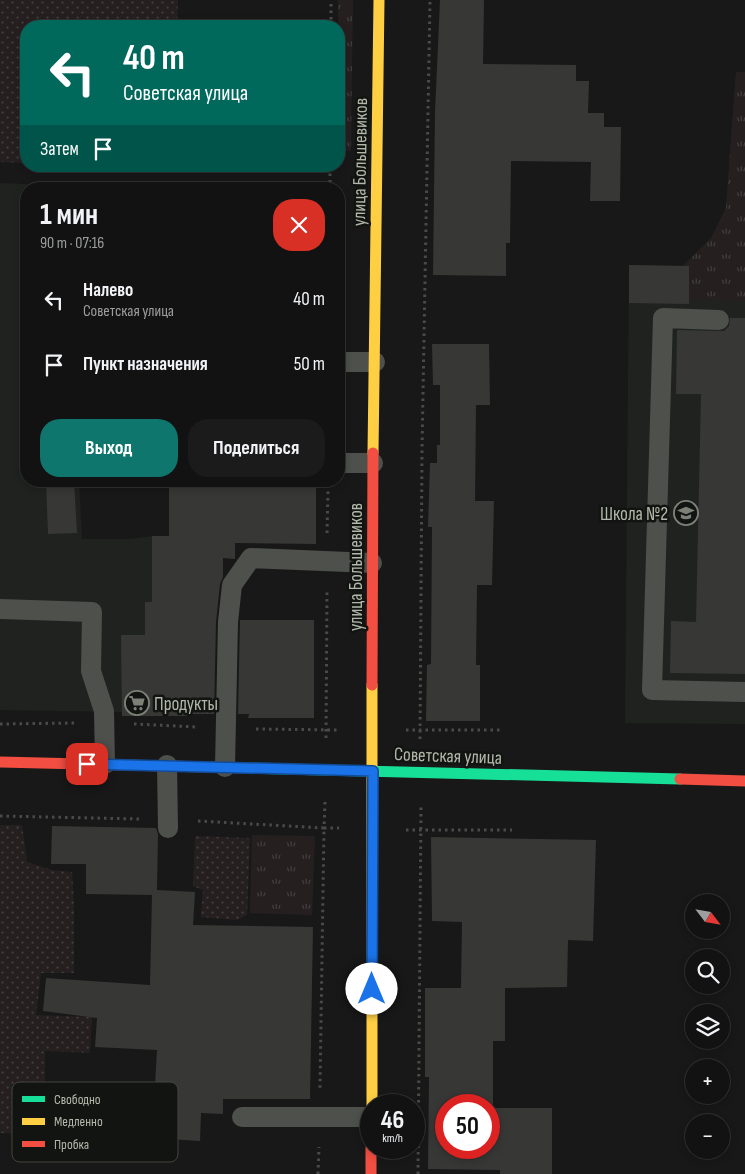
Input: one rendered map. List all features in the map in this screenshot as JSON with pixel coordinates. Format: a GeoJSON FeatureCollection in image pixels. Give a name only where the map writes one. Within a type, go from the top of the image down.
{"type":"FeatureCollection","features":[{"type":"Feature","properties":{"kind":"main road","name":"улица Большевиков"},"geometry":{"type":"LineString","coordinates":[[372,1094],[372,563],[379,0]]}},
{"type":"Feature","properties":{"kind":"main road","name":"Советская улица"},"geometry":{"type":"LineString","coordinates":[[0,762],[745,781]]}},
{"type":"Feature","properties":{"kind":"main road"},"geometry":{"type":"LineString","coordinates":[[371,1174],[372,1159]]}},
{"type":"Feature","properties":{"kind":"lane"},"geometry":{"type":"LineString","coordinates":[[720,320],[663,318],[652,690],[745,692]]}},
{"type":"Feature","properties":{"kind":"lane"},"geometry":{"type":"LineString","coordinates":[[345,362],[375,362]]}},
{"type":"Feature","properties":{"kind":"lane"},"geometry":{"type":"LineString","coordinates":[[345,462],[373,463]]}},
{"type":"Feature","properties":{"kind":"lane"},"geometry":{"type":"LineString","coordinates":[[225,768],[228,622],[232,585],[251,558],[372,563]]}},
{"type":"Feature","properties":{"kind":"lane"},"geometry":{"type":"LineString","coordinates":[[0,609],[92,612],[90,671],[104,711],[105,764]]}},
{"type":"Feature","properties":{"kind":"lane"},"geometry":{"type":"LineString","coordinates":[[167,765],[168,824]]}},
{"type":"Feature","properties":{"kind":"lane"},"geometry":{"type":"LineString","coordinates":[[242,1117],[360,1117]]}},
{"type":"Feature","properties":{"kind":"path"},"geometry":{"type":"LineString","coordinates":[[331,20],[332,0]]}},
{"type":"Feature","properties":{"kind":"path"},"geometry":{"type":"LineString","coordinates":[[418,1174],[422,450],[430,0]]}},
{"type":"Feature","properties":{"kind":"path"},"geometry":{"type":"LineString","coordinates":[[0,816],[168,824],[324,828],[318,1174]]}},
{"type":"Feature","properties":{"kind":"shaded area","name":"Школа №2"},"geometry":{"type":"Polygon","coordinates":[[[736,72],[745,72],[745,724],[625,723],[629,265],[683,266],[711,238],[726,208],[736,72]]]}},
{"type":"Feature","properties":{"kind":"shaded area"},"geometry":{"type":"Polygon","coordinates":[[[0,183],[20,184],[20,487],[79,487],[82,539],[129,539],[152,536],[152,602],[145,635],[122,635],[122,712],[0,710],[0,183]]]}},
{"type":"Feature","properties":{"kind":"green space"},"geometry":{"type":"Polygon","coordinates":[[[0,0],[178,0],[177,20],[20,20],[20,163],[0,162],[0,0]]]}},
{"type":"Feature","properties":{"kind":"green space"},"geometry":{"type":"Polygon","coordinates":[[[338,0],[353,0],[351,151],[345,151],[345,20],[338,20],[338,0]]]}},
{"type":"Feature","properties":{"kind":"green space"},"geometry":{"type":"Polygon","coordinates":[[[736,72],[745,72],[745,301],[689,299],[689,266],[683,266],[711,238],[726,208],[736,72]]]}},
{"type":"Feature","properties":{"kind":"green space"},"geometry":{"type":"Polygon","coordinates":[[[0,825],[22,825],[27,862],[52,870],[72,872],[74,973],[41,973],[36,1015],[92,1017],[90,1053],[45,1051],[45,1082],[12,1082],[12,1133],[0,1133],[0,825]]]}},
{"type":"Feature","properties":{"kind":"green space"},"geometry":{"type":"Polygon","coordinates":[[[252,835],[315,836],[312,915],[250,913],[252,835]]]}},
{"type":"Feature","properties":{"kind":"green space"},"geometry":{"type":"Polygon","coordinates":[[[195,836],[250,838],[247,915],[237,920],[201,917],[203,890],[193,886],[195,836]]]}},
{"type":"Feature","properties":{"kind":"building"},"geometry":{"type":"Polygon","coordinates":[[[440,0],[484,0],[483,64],[576,65],[576,81],[589,81],[588,113],[604,113],[604,127],[621,127],[620,201],[590,201],[591,162],[511,161],[510,243],[506,243],[506,276],[433,275],[435,112],[440,0]]]}},
{"type":"Feature","properties":{"kind":"building"},"geometry":{"type":"Polygon","coordinates":[[[629,265],[689,266],[689,304],[629,303],[629,265]]]}},
{"type":"Feature","properties":{"kind":"building"},"geometry":{"type":"Polygon","coordinates":[[[730,318],[745,318],[745,674],[670,673],[671,621],[696,622],[701,394],[676,394],[677,330],[724,331],[729,326],[730,318]]]}},
{"type":"Feature","properties":{"kind":"building"},"geometry":{"type":"Polygon","coordinates":[[[432,344],[489,344],[490,405],[476,405],[475,501],[494,501],[492,585],[477,585],[476,665],[480,665],[480,721],[426,721],[427,665],[431,664],[432,527],[428,527],[430,463],[437,463],[437,445],[440,445],[440,385],[433,385],[432,344]]]}},
{"type":"Feature","properties":{"kind":"building"},"geometry":{"type":"Polygon","coordinates":[[[46,487],[74,487],[77,533],[48,534],[46,487]]]}},
{"type":"Feature","properties":{"kind":"building"},"geometry":{"type":"Polygon","coordinates":[[[169,487],[316,487],[316,544],[235,543],[235,559],[223,558],[223,577],[220,584],[216,622],[214,714],[192,714],[192,716],[122,716],[121,635],[145,635],[145,602],[152,602],[152,536],[169,536],[169,487]]]}},
{"type":"Feature","properties":{"kind":"building"},"geometry":{"type":"Polygon","coordinates":[[[240,620],[314,620],[314,718],[248,718],[249,714],[238,714],[240,620]]]}},
{"type":"Feature","properties":{"kind":"building"},"geometry":{"type":"Polygon","coordinates":[[[52,826],[156,828],[158,834],[157,890],[195,892],[193,925],[313,927],[310,1099],[223,1099],[223,1114],[201,1113],[200,1141],[178,1140],[178,1082],[155,1082],[157,1050],[95,1047],[97,1018],[43,1011],[46,978],[150,985],[152,895],[86,894],[86,864],[51,864],[52,826]]]}},
{"type":"Feature","properties":{"kind":"building"},"geometry":{"type":"Polygon","coordinates":[[[431,837],[596,840],[593,941],[568,940],[567,987],[505,988],[505,1041],[493,1041],[493,1094],[435,1094],[435,1159],[500,1159],[500,1108],[552,1108],[552,1174],[500,1174],[500,1170],[428,1169],[429,1077],[425,1077],[425,988],[461,988],[462,922],[432,921],[431,837]]]}},
{"type":"Feature","properties":{"kind":"traffic: fast"},"geometry":{"type":"LineString","coordinates":[[248,768],[680,779]]}},
{"type":"Feature","properties":{"kind":"traffic: slow"},"geometry":{"type":"LineString","coordinates":[[373,453],[379,0]]}},
{"type":"Feature","properties":{"kind":"traffic: slow"},"geometry":{"type":"LineString","coordinates":[[372,685],[372,1094]]}},
{"type":"Feature","properties":{"kind":"traffic: jam"},"geometry":{"type":"LineString","coordinates":[[372,685],[373,453]]}},
{"type":"Feature","properties":{"kind":"traffic: jam"},"geometry":{"type":"LineString","coordinates":[[0,762],[248,768]]}},
{"type":"Feature","properties":{"kind":"traffic: jam"},"geometry":{"type":"LineString","coordinates":[[680,779],[745,781]]}},
{"type":"Feature","properties":{"kind":"traffic: jam"},"geometry":{"type":"LineString","coordinates":[[371,1159],[371,1174]]}},
{"type":"Feature","properties":{"kind":"place","name":"Школа №2"},"geometry":{"type":"Point","coordinates":[686,513]}},
{"type":"Feature","properties":{"kind":"place","name":"Продукты"},"geometry":{"type":"Point","coordinates":[137,703]}},
{"type":"Feature","properties":{"kind":"route"},"geometry":{"type":"LineString","coordinates":[[87,764],[373,771],[372,989]]}}]}
